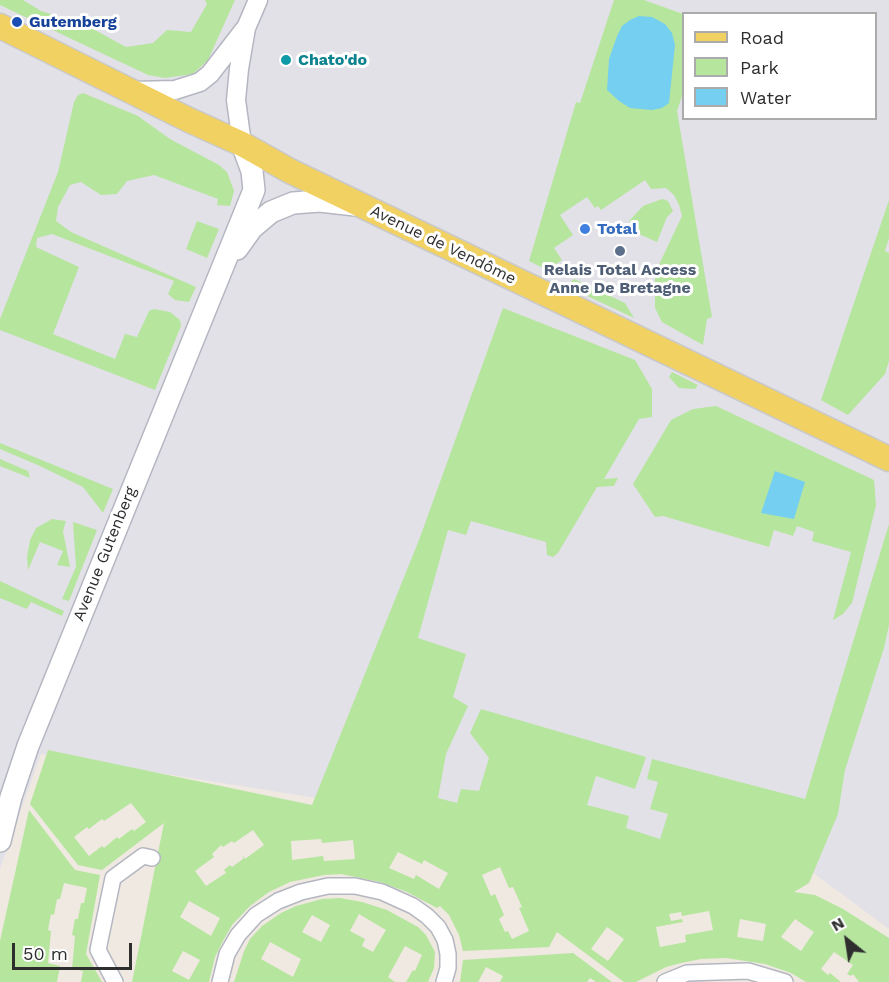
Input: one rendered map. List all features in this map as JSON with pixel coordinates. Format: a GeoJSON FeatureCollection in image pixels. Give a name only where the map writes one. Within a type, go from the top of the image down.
{"type":"FeatureCollection","features":[{"type":"Feature","properties":{"kind":"main road","name":"Avenue de Vendôme"},"geometry":{"type":"LineString","coordinates":[[0,26],[200,126],[242,144],[290,171],[889,459]]}},
{"type":"Feature","properties":{"kind":"main road","name":"Avenue Gutenberg"},"geometry":{"type":"LineString","coordinates":[[0,841],[11,797],[28,746],[254,190],[252,171],[242,144]]}},
{"type":"Feature","properties":{"kind":"main road","name":"Avenue Gutenberg"},"geometry":{"type":"LineString","coordinates":[[220,271],[252,228],[271,212],[293,204],[320,201],[354,204],[376,212]]}},
{"type":"Feature","properties":{"kind":"street"},"geometry":{"type":"LineString","coordinates":[[133,91],[175,90],[200,82],[210,74],[246,28],[258,0]]}},
{"type":"Feature","properties":{"kind":"street"},"geometry":{"type":"LineString","coordinates":[[242,144],[236,100],[246,28]]}},
{"type":"Feature","properties":{"kind":"street"},"geometry":{"type":"LineString","coordinates":[[115,982],[98,950],[113,878],[143,855],[152,858]]}},
{"type":"Feature","properties":{"kind":"street"},"geometry":{"type":"LineString","coordinates":[[220,982],[227,954],[238,934],[256,915],[278,901],[302,892],[328,886],[355,886],[382,892],[413,906],[438,927],[445,940],[448,954],[448,968],[444,982]]}},
{"type":"Feature","properties":{"kind":"street"},"geometry":{"type":"LineString","coordinates":[[665,982],[687,973],[748,971],[785,982]]}},
{"type":"Feature","properties":{"kind":"shaded area"},"geometry":{"type":"Polygon","coordinates":[[[0,0],[889,0],[889,929],[804,866],[385,809],[41,754],[0,869],[0,0]]]}},
{"type":"Feature","properties":{"kind":"green space"},"geometry":{"type":"Polygon","coordinates":[[[0,0],[23,0],[41,11],[84,24],[126,47],[153,43],[167,30],[191,32],[207,4],[205,0],[235,0],[208,60],[193,74],[165,78],[148,75],[80,43],[0,5],[0,0]]]}},
{"type":"Feature","properties":{"kind":"green space"},"geometry":{"type":"Polygon","coordinates":[[[614,0],[644,0],[682,14],[682,96],[677,111],[712,317],[707,319],[703,345],[662,322],[655,308],[655,273],[682,216],[674,195],[666,188],[651,189],[645,180],[601,210],[598,206],[595,208],[587,197],[560,215],[573,235],[554,248],[562,260],[547,270],[529,261],[576,102],[580,103],[614,0]]]}},
{"type":"Feature","properties":{"kind":"green space"},"geometry":{"type":"Polygon","coordinates":[[[83,93],[138,116],[170,139],[219,165],[227,172],[234,191],[230,206],[217,205],[218,199],[154,175],[127,181],[117,194],[101,195],[81,182],[70,185],[58,207],[56,221],[71,232],[196,287],[189,302],[175,300],[168,294],[174,281],[52,234],[37,238],[36,247],[79,267],[53,334],[115,359],[125,334],[137,337],[149,311],[154,309],[170,312],[180,320],[181,326],[155,390],[0,330],[0,319],[58,172],[74,102],[78,95],[83,93]]]}},
{"type":"Feature","properties":{"kind":"green space"},"geometry":{"type":"Polygon","coordinates":[[[662,199],[668,201],[673,211],[667,217],[657,242],[632,231],[629,221],[643,206],[662,199]]]}},
{"type":"Feature","properties":{"kind":"green space"},"geometry":{"type":"Polygon","coordinates":[[[889,200],[889,238],[885,251],[889,253],[889,361],[885,374],[848,415],[821,400],[889,200]]]}},
{"type":"Feature","properties":{"kind":"green space"},"geometry":{"type":"Polygon","coordinates":[[[197,221],[219,229],[207,258],[186,249],[197,221]]]}},
{"type":"Feature","properties":{"kind":"green space"},"geometry":{"type":"Polygon","coordinates":[[[574,279],[625,303],[634,318],[566,286],[574,279]]]}},
{"type":"Feature","properties":{"kind":"green space"},"geometry":{"type":"Polygon","coordinates":[[[503,308],[635,360],[652,389],[652,417],[639,419],[604,479],[618,478],[614,486],[597,487],[558,553],[553,557],[547,555],[546,542],[471,521],[466,535],[448,530],[418,638],[466,654],[453,697],[468,706],[446,754],[438,798],[457,803],[461,789],[479,791],[489,758],[470,733],[481,709],[646,757],[635,789],[596,776],[587,805],[629,816],[626,828],[660,839],[668,814],[650,809],[658,782],[647,779],[652,759],[805,799],[889,524],[889,625],[884,648],[845,770],[838,814],[809,883],[794,892],[815,895],[843,909],[889,938],[889,982],[859,982],[853,974],[851,976],[847,974],[853,965],[834,952],[821,969],[841,982],[806,982],[791,973],[765,964],[726,958],[681,963],[666,967],[636,982],[624,982],[557,932],[549,947],[463,951],[459,935],[449,915],[440,906],[437,908],[407,892],[380,882],[341,874],[290,882],[269,892],[250,906],[232,925],[223,941],[215,957],[209,982],[132,982],[164,823],[102,870],[78,865],[30,804],[48,750],[312,805],[419,540],[503,308]],[[131,803],[104,821],[102,819],[74,837],[89,856],[102,846],[104,848],[117,837],[119,839],[146,822],[131,803]],[[253,830],[234,843],[232,841],[223,847],[221,845],[212,854],[214,857],[195,871],[206,886],[226,873],[224,870],[230,865],[232,867],[243,859],[243,856],[245,859],[264,845],[253,830]],[[321,839],[291,841],[292,860],[323,856],[324,861],[355,859],[353,840],[322,843],[321,839]],[[398,852],[389,868],[414,879],[416,875],[439,889],[448,873],[424,860],[422,864],[398,852]],[[500,867],[482,875],[491,896],[495,894],[504,915],[499,919],[505,932],[508,931],[512,939],[529,931],[513,887],[509,888],[500,867]],[[189,901],[180,917],[211,936],[220,918],[189,901]],[[709,911],[682,916],[681,912],[669,914],[671,921],[682,919],[683,922],[656,927],[660,947],[686,942],[685,935],[713,930],[709,911]],[[740,919],[737,937],[763,941],[766,924],[740,919]],[[795,919],[781,937],[801,951],[814,932],[795,919]],[[607,927],[591,949],[608,961],[624,939],[607,927]],[[183,951],[172,971],[189,980],[200,960],[183,951]]]}},
{"type":"Feature","properties":{"kind":"green space"},"geometry":{"type":"Polygon","coordinates":[[[672,372],[698,385],[695,389],[679,388],[669,377],[672,372]]]}},
{"type":"Feature","properties":{"kind":"green space"},"geometry":{"type":"Polygon","coordinates":[[[716,406],[874,480],[876,505],[852,603],[843,614],[833,620],[851,552],[812,541],[814,532],[797,526],[793,536],[774,530],[769,547],[663,516],[655,517],[633,484],[671,420],[693,409],[716,406]]]}},
{"type":"Feature","properties":{"kind":"green space"},"geometry":{"type":"Polygon","coordinates":[[[0,443],[113,489],[103,513],[83,487],[0,449],[0,443]]]}},
{"type":"Feature","properties":{"kind":"green space"},"geometry":{"type":"Polygon","coordinates":[[[0,459],[28,471],[30,478],[0,466],[0,459]]]}},
{"type":"Feature","properties":{"kind":"green space"},"geometry":{"type":"Polygon","coordinates":[[[52,519],[66,521],[63,531],[70,567],[57,565],[63,551],[40,542],[28,570],[27,557],[30,540],[36,528],[52,519]]]}},
{"type":"Feature","properties":{"kind":"green space"},"geometry":{"type":"Polygon","coordinates":[[[73,522],[97,530],[69,601],[62,599],[76,567],[73,522]]]}},
{"type":"Feature","properties":{"kind":"green space"},"geometry":{"type":"Polygon","coordinates":[[[0,581],[64,611],[62,616],[31,602],[27,609],[0,598],[0,581]]]}},
{"type":"Feature","properties":{"kind":"green space"},"geometry":{"type":"Polygon","coordinates":[[[29,810],[75,870],[100,875],[86,954],[102,982],[81,982],[83,971],[72,969],[75,936],[72,935],[75,919],[78,919],[87,888],[64,883],[60,899],[57,899],[54,915],[51,914],[48,930],[51,931],[48,963],[60,966],[57,982],[0,982],[0,941],[29,810]]]}},
{"type":"Feature","properties":{"kind":"green space"},"geometry":{"type":"Polygon","coordinates":[[[340,898],[362,902],[387,910],[418,927],[426,935],[435,952],[434,968],[428,982],[406,982],[413,970],[415,971],[422,955],[405,946],[388,977],[395,982],[234,982],[250,939],[262,926],[296,906],[322,899],[340,898]],[[359,914],[350,931],[365,939],[362,946],[373,952],[386,930],[359,914]],[[312,915],[302,932],[321,942],[330,925],[312,915]],[[270,942],[261,959],[293,977],[301,959],[270,942]]]}},
{"type":"Feature","properties":{"kind":"green space"},"geometry":{"type":"Polygon","coordinates":[[[573,953],[612,982],[596,982],[590,978],[587,982],[500,982],[503,976],[486,967],[478,982],[460,982],[463,960],[573,953]]]}},
{"type":"Feature","properties":{"kind":"water"},"geometry":{"type":"Polygon","coordinates":[[[639,16],[652,17],[665,24],[672,33],[675,45],[669,103],[662,108],[652,110],[630,108],[607,90],[609,59],[617,36],[622,26],[639,16]]]}},
{"type":"Feature","properties":{"kind":"water"},"geometry":{"type":"Polygon","coordinates":[[[775,471],[805,482],[794,519],[761,513],[775,471]]]}},
{"type":"Feature","properties":{"kind":"place","name":"Gutemberg"},"geometry":{"type":"Point","coordinates":[17,22]}},
{"type":"Feature","properties":{"kind":"place","name":"Chato'do"},"geometry":{"type":"Point","coordinates":[286,60]}},
{"type":"Feature","properties":{"kind":"place","name":"Total"},"geometry":{"type":"Point","coordinates":[585,229]}},
{"type":"Feature","properties":{"kind":"place","name":"Relais Total Access Anne De Bretagne"},"geometry":{"type":"Point","coordinates":[620,251]}}]}
